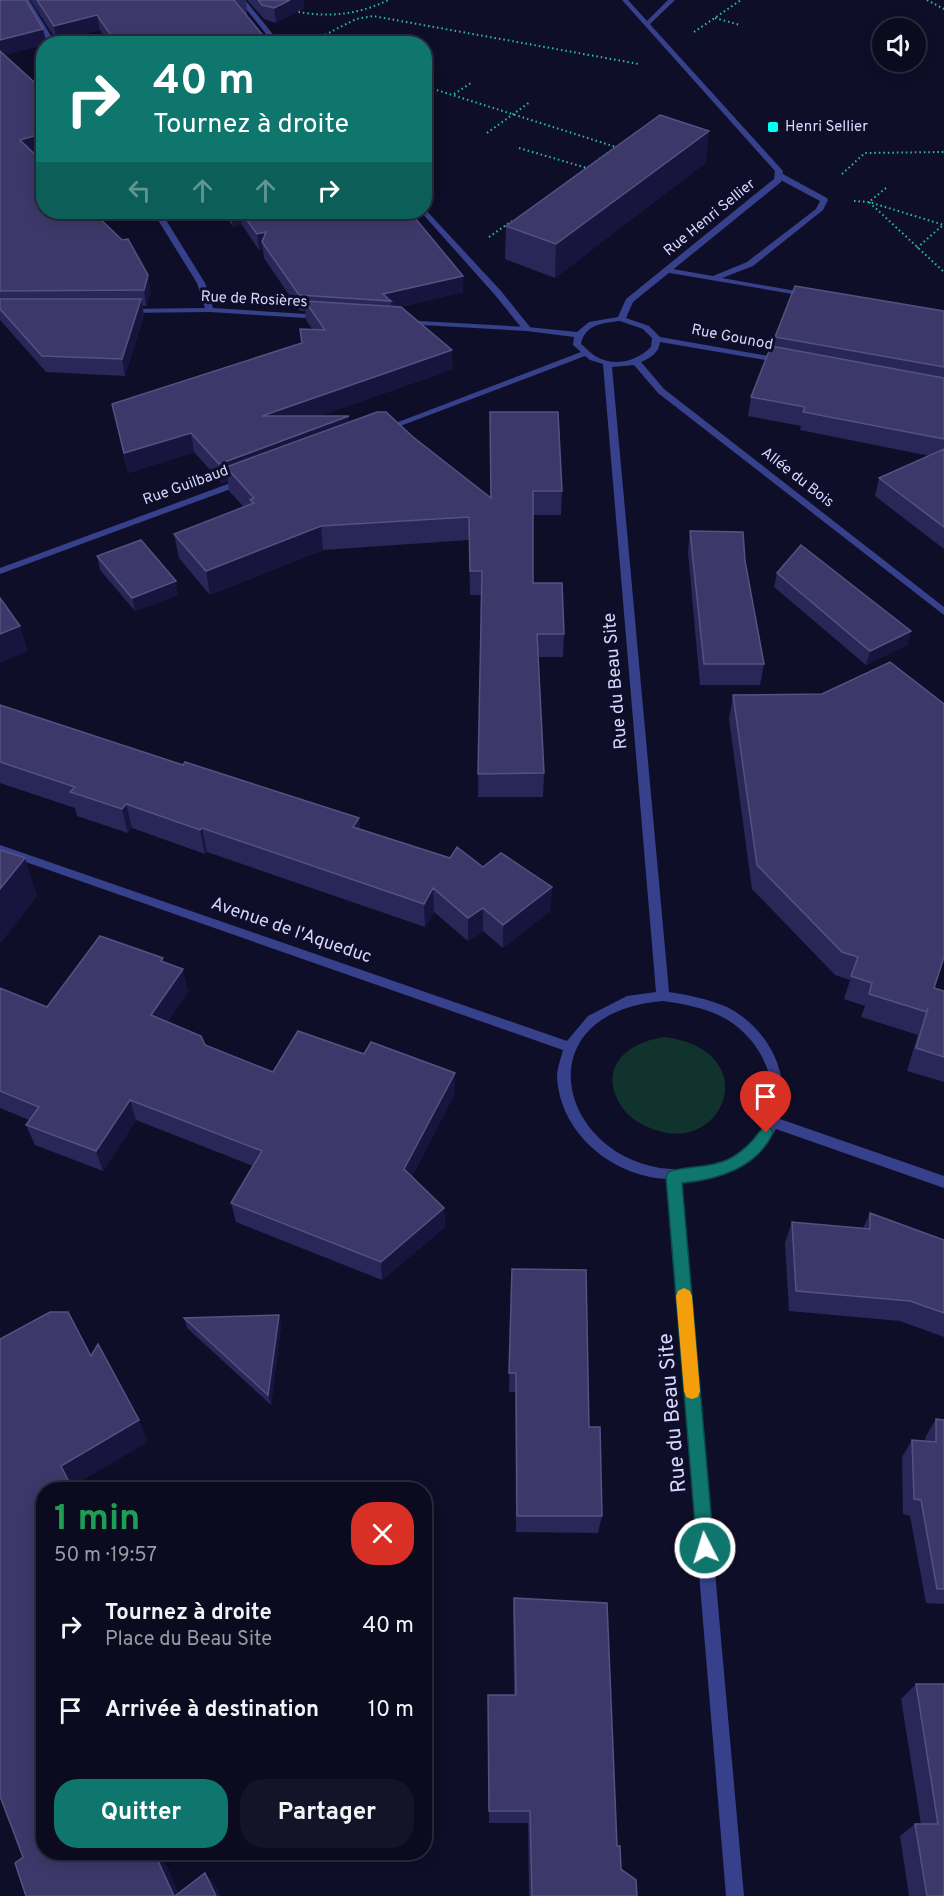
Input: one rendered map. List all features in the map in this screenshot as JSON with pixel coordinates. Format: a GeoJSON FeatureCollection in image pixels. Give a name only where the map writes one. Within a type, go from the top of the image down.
{"type":"FeatureCollection","features":[{"type":"Feature","properties":{"kind":"street"},"geometry":{"type":"LineString","coordinates":[[26,0],[48,36]]}},
{"type":"Feature","properties":{"kind":"street"},"geometry":{"type":"LineString","coordinates":[[242,0],[271,36]]}},
{"type":"Feature","properties":{"kind":"street","name":"Rue Henri Sellier"},"geometry":{"type":"LineString","coordinates":[[621,319],[629,301],[778,180],[779,171],[625,0]]}},
{"type":"Feature","properties":{"kind":"street"},"geometry":{"type":"LineString","coordinates":[[647,24],[672,0]]}},
{"type":"Feature","properties":{"kind":"street"},"geometry":{"type":"LineString","coordinates":[[713,279],[750,264],[819,210],[824,200],[778,176]]}},
{"type":"Feature","properties":{"kind":"street"},"geometry":{"type":"LineString","coordinates":[[161,219],[201,283],[210,310]]}},
{"type":"Feature","properties":{"kind":"street"},"geometry":{"type":"LineString","coordinates":[[432,219],[527,329]]}},
{"type":"Feature","properties":{"kind":"street"},"geometry":{"type":"LineString","coordinates":[[667,270],[818,297]]}},
{"type":"Feature","properties":{"kind":"street","name":"Rue de Rosières"},"geometry":{"type":"LineString","coordinates":[[116,311],[210,310],[327,317]]}},
{"type":"Feature","properties":{"kind":"street"},"geometry":{"type":"LineString","coordinates":[[621,319],[638,323],[651,330],[658,339],[655,352],[636,362],[607,363],[584,354],[577,345],[578,335],[583,328],[594,323],[621,319]]}},
{"type":"Feature","properties":{"kind":"street"},"geometry":{"type":"LineString","coordinates":[[398,321],[527,329],[578,335]]}},
{"type":"Feature","properties":{"kind":"street","name":"Rue Gounod"},"geometry":{"type":"LineString","coordinates":[[658,339],[786,362]]}},
{"type":"Feature","properties":{"kind":"street"},"geometry":{"type":"LineString","coordinates":[[376,432],[584,354]]}},
{"type":"Feature","properties":{"kind":"street","name":"Allée du Bois"},"geometry":{"type":"LineString","coordinates":[[636,362],[661,391],[944,612]]}},
{"type":"Feature","properties":{"kind":"street","name":"Rue du Beau Site"},"geometry":{"type":"LineString","coordinates":[[607,363],[663,996]]}},
{"type":"Feature","properties":{"kind":"street","name":"Rue Guilbaud"},"geometry":{"type":"LineString","coordinates":[[0,571],[254,477]]}},
{"type":"Feature","properties":{"kind":"street","name":"Avenue de l'Aqueduc"},"geometry":{"type":"LineString","coordinates":[[0,849],[569,1047]]}},
{"type":"Feature","properties":{"kind":"street"},"geometry":{"type":"LineString","coordinates":[[663,996],[697,1001],[729,1014],[755,1036],[772,1062],[779,1092],[773,1122],[758,1145],[735,1163],[706,1174],[673,1177],[639,1170],[606,1154],[582,1131],[566,1104],[563,1075],[569,1047],[585,1026],[606,1010],[633,999],[663,996]]}},
{"type":"Feature","properties":{"kind":"street"},"geometry":{"type":"LineString","coordinates":[[773,1122],[944,1182]]}},
{"type":"Feature","properties":{"kind":"street","name":"Rue du Beau Site"},"geometry":{"type":"LineString","coordinates":[[673,1177],[735,1896]]}},
{"type":"Feature","properties":{"kind":"path"},"geometry":{"type":"LineString","coordinates":[[288,10],[324,14],[363,11],[388,0]]}},
{"type":"Feature","properties":{"kind":"path"},"geometry":{"type":"LineString","coordinates":[[666,45],[680,41],[741,0]]}},
{"type":"Feature","properties":{"kind":"path"},"geometry":{"type":"LineString","coordinates":[[927,0],[944,9]]}},
{"type":"Feature","properties":{"kind":"path"},"geometry":{"type":"LineString","coordinates":[[363,11],[365,16]]}},
{"type":"Feature","properties":{"kind":"path"},"geometry":{"type":"LineString","coordinates":[[320,36],[365,16],[644,65],[683,64]]}},
{"type":"Feature","properties":{"kind":"path"},"geometry":{"type":"LineString","coordinates":[[715,18],[740,25]]}},
{"type":"Feature","properties":{"kind":"path"},"geometry":{"type":"LineString","coordinates":[[454,95],[471,83]]}},
{"type":"Feature","properties":{"kind":"path"},"geometry":{"type":"LineString","coordinates":[[432,88],[616,147],[560,187]]}},
{"type":"Feature","properties":{"kind":"path"},"geometry":{"type":"LineString","coordinates":[[487,133],[530,102]]}},
{"type":"Feature","properties":{"kind":"path"},"geometry":{"type":"LineString","coordinates":[[519,148],[596,171]]}},
{"type":"Feature","properties":{"kind":"path"},"geometry":{"type":"LineString","coordinates":[[944,152],[865,153],[825,188],[824,200],[869,202],[944,225]]}},
{"type":"Feature","properties":{"kind":"path"},"geometry":{"type":"LineString","coordinates":[[869,202],[886,188]]}},
{"type":"Feature","properties":{"kind":"path"},"geometry":{"type":"LineString","coordinates":[[869,202],[944,272]]}},
{"type":"Feature","properties":{"kind":"path"},"geometry":{"type":"LineString","coordinates":[[464,255],[515,219]]}},
{"type":"Feature","properties":{"kind":"path"},"geometry":{"type":"LineString","coordinates":[[917,249],[944,225]]}},
{"type":"Feature","properties":{"kind":"green space"},"geometry":{"type":"Polygon","coordinates":[[[665,1037],[696,1046],[715,1061],[724,1079],[724,1098],[715,1115],[700,1128],[680,1133],[655,1130],[641,1124],[625,1111],[615,1093],[612,1080],[614,1069],[620,1059],[639,1045],[665,1037]]]}},
{"type":"Feature","properties":{"kind":"building"},"geometry":{"type":"Polygon","coordinates":[[[0,0],[26,0],[43,29],[0,40],[0,0]]]}},
{"type":"Feature","properties":{"kind":"building"},"geometry":{"type":"Polygon","coordinates":[[[37,0],[234,0],[263,36],[111,36],[97,15],[54,26],[37,0]]]}},
{"type":"Feature","properties":{"kind":"building"},"geometry":{"type":"Polygon","coordinates":[[[258,0],[290,0],[274,8],[262,5],[258,0]]]}},
{"type":"Feature","properties":{"kind":"building"},"geometry":{"type":"Polygon","coordinates":[[[0,51],[36,84],[36,135],[20,140],[36,155],[36,219],[100,219],[122,240],[128,239],[148,275],[144,290],[0,291],[0,51]]]}},
{"type":"Feature","properties":{"kind":"building"},"geometry":{"type":"Polygon","coordinates":[[[660,115],[709,131],[556,244],[506,226],[660,115]]]}},
{"type":"Feature","properties":{"kind":"building"},"geometry":{"type":"Polygon","coordinates":[[[246,219],[416,219],[463,276],[383,294],[391,301],[299,295],[262,242],[266,232],[257,234],[246,219]]]}},
{"type":"Feature","properties":{"kind":"building"},"geometry":{"type":"Polygon","coordinates":[[[795,286],[944,311],[944,367],[775,337],[795,286]]]}},
{"type":"Feature","properties":{"kind":"building"},"geometry":{"type":"Polygon","coordinates":[[[0,299],[141,299],[122,359],[42,356],[0,309],[0,299]]]}},
{"type":"Feature","properties":{"kind":"building"},"geometry":{"type":"Polygon","coordinates":[[[305,301],[401,307],[452,350],[262,416],[349,416],[219,464],[191,433],[124,453],[112,404],[302,343],[300,329],[325,330],[305,301]]]}},
{"type":"Feature","properties":{"kind":"building"},"geometry":{"type":"Polygon","coordinates":[[[771,346],[944,378],[944,439],[803,412],[805,407],[751,397],[771,346]]]}},
{"type":"Feature","properties":{"kind":"building"},"geometry":{"type":"Polygon","coordinates":[[[377,412],[386,412],[413,437],[491,498],[490,412],[558,412],[562,491],[533,491],[533,583],[562,583],[564,634],[537,634],[544,773],[478,774],[482,571],[470,571],[469,517],[321,526],[206,571],[174,534],[254,503],[250,500],[254,498],[226,467],[377,412]]]}},
{"type":"Feature","properties":{"kind":"building"},"geometry":{"type":"Polygon","coordinates":[[[944,449],[944,527],[879,478],[944,449]]]}},
{"type":"Feature","properties":{"kind":"building"},"geometry":{"type":"Polygon","coordinates":[[[690,531],[743,532],[745,561],[764,664],[704,664],[690,531]]]}},
{"type":"Feature","properties":{"kind":"building"},"geometry":{"type":"Polygon","coordinates":[[[141,540],[176,581],[132,598],[97,556],[141,540]]]}},
{"type":"Feature","properties":{"kind":"building"},"geometry":{"type":"Polygon","coordinates":[[[801,545],[911,631],[870,651],[777,573],[801,545]]]}},
{"type":"Feature","properties":{"kind":"building"},"geometry":{"type":"Polygon","coordinates":[[[0,598],[20,626],[0,634],[0,598]]]}},
{"type":"Feature","properties":{"kind":"building"},"geometry":{"type":"Polygon","coordinates":[[[890,662],[944,704],[944,957],[934,988],[944,991],[944,1057],[916,1048],[927,1012],[869,994],[872,983],[851,976],[858,957],[842,952],[757,865],[733,695],[822,694],[890,662]]]}},
{"type":"Feature","properties":{"kind":"building"},"geometry":{"type":"Polygon","coordinates":[[[0,705],[183,765],[185,762],[359,818],[353,827],[450,858],[457,847],[483,867],[501,853],[552,887],[503,925],[483,908],[468,918],[433,888],[424,904],[202,828],[200,830],[126,804],[122,809],[70,792],[75,787],[0,762],[0,705]]]}},
{"type":"Feature","properties":{"kind":"building"},"geometry":{"type":"Polygon","coordinates":[[[0,850],[25,858],[0,889],[0,850]]]}},
{"type":"Feature","properties":{"kind":"building"},"geometry":{"type":"Polygon","coordinates":[[[100,936],[163,958],[161,961],[183,969],[151,1015],[201,1036],[205,1045],[273,1072],[298,1031],[364,1054],[371,1042],[455,1073],[404,1169],[444,1208],[381,1262],[231,1203],[262,1151],[130,1100],[96,1151],[26,1125],[39,1107],[0,1091],[0,988],[47,1007],[100,936]]]}},
{"type":"Feature","properties":{"kind":"building"},"geometry":{"type":"Polygon","coordinates":[[[870,1213],[944,1240],[944,1313],[910,1301],[796,1291],[792,1222],[870,1229],[870,1213]]]}},
{"type":"Feature","properties":{"kind":"building"},"geometry":{"type":"Polygon","coordinates":[[[512,1269],[586,1270],[589,1427],[600,1427],[602,1516],[517,1516],[516,1373],[509,1373],[512,1269]]]}},
{"type":"Feature","properties":{"kind":"building"},"geometry":{"type":"Polygon","coordinates":[[[50,1312],[68,1312],[91,1356],[98,1344],[139,1420],[61,1466],[69,1482],[36,1482],[36,1860],[158,1860],[174,1896],[26,1896],[15,1863],[23,1857],[0,1796],[0,1339],[50,1312]]]}},
{"type":"Feature","properties":{"kind":"building"},"geometry":{"type":"Polygon","coordinates":[[[279,1315],[268,1395],[184,1318],[279,1315]]]}},
{"type":"Feature","properties":{"kind":"building"},"geometry":{"type":"Polygon","coordinates":[[[936,1419],[944,1420],[944,1589],[937,1589],[921,1500],[914,1499],[912,1440],[936,1442],[936,1419]]]}},
{"type":"Feature","properties":{"kind":"building"},"geometry":{"type":"Polygon","coordinates":[[[514,1598],[607,1603],[617,1846],[620,1846],[621,1869],[636,1880],[637,1896],[532,1896],[530,1811],[489,1811],[488,1695],[516,1695],[514,1598]]]}},
{"type":"Feature","properties":{"kind":"building"},"geometry":{"type":"Polygon","coordinates":[[[916,1684],[944,1684],[944,1896],[927,1896],[915,1824],[938,1824],[916,1684]]]}},
{"type":"Feature","properties":{"kind":"building"},"geometry":{"type":"Polygon","coordinates":[[[205,1873],[216,1896],[175,1896],[205,1873]]]}},
{"type":"Feature","properties":{"kind":"slow traffic"},"geometry":{"type":"LineString","coordinates":[[684,1296],[692,1391]]}},
{"type":"Feature","properties":{"kind":"place","name":"Henri Sellier"},"geometry":{"type":"Point","coordinates":[773,127]}},
{"type":"Feature","properties":{"kind":"route"},"geometry":{"type":"LineString","coordinates":[[705,1548],[673,1177],[706,1174],[735,1163],[758,1145],[766,1133]]}}]}
